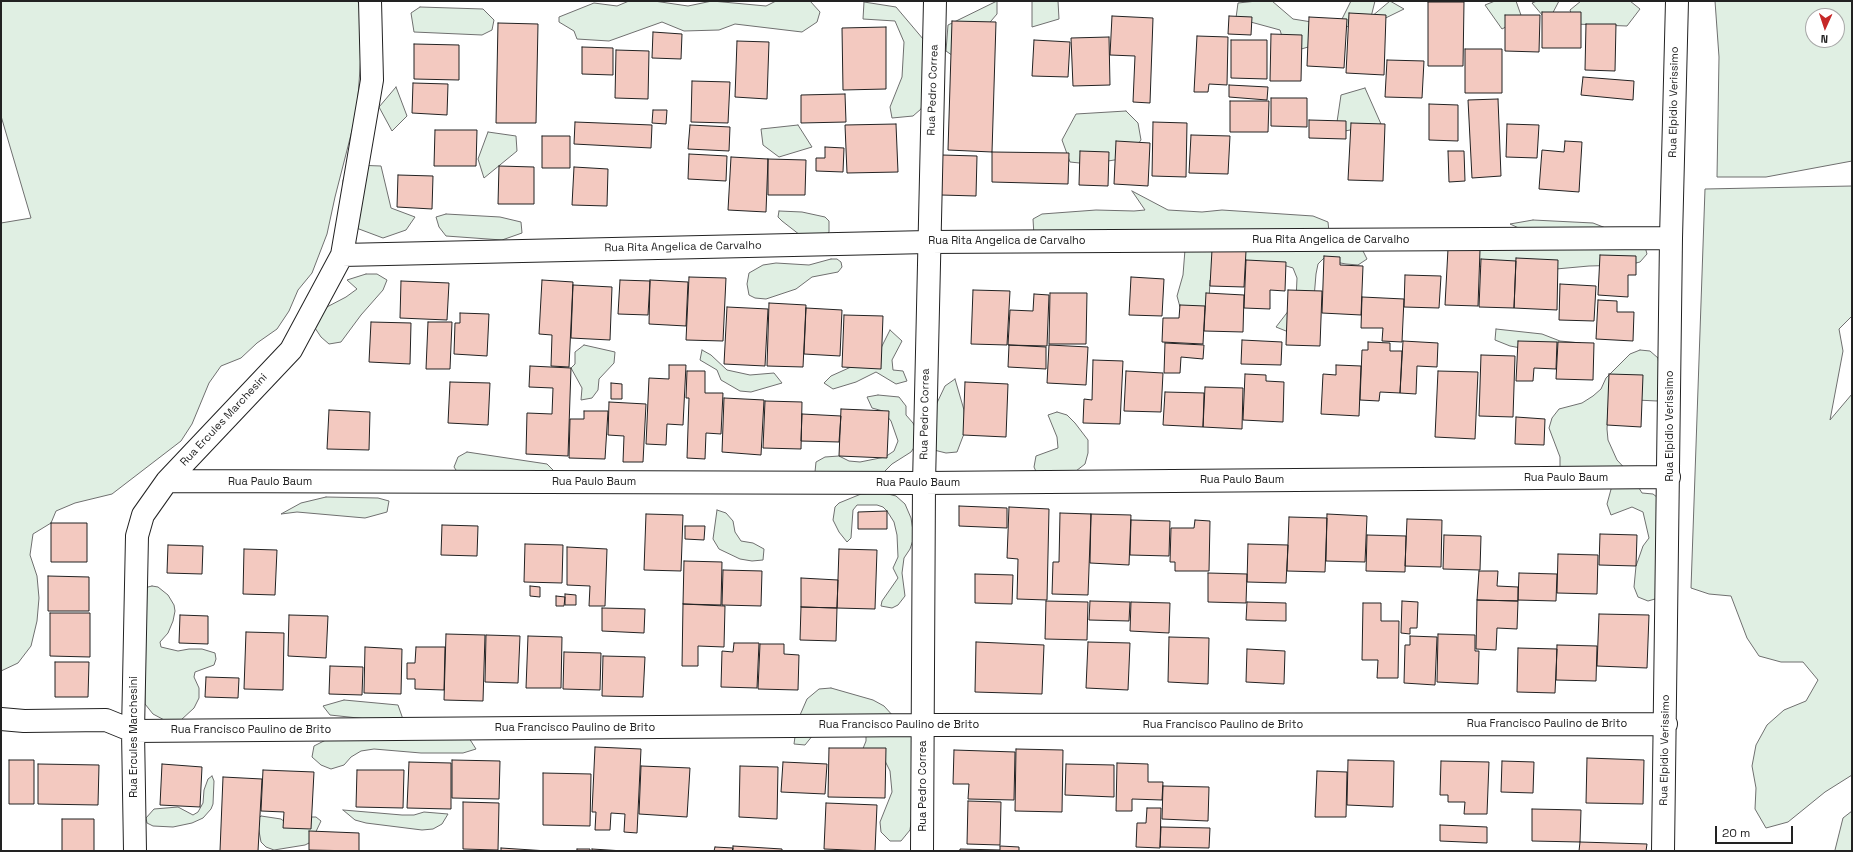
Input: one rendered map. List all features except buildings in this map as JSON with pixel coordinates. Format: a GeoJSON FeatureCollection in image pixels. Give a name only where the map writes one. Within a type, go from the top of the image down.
{"type":"FeatureCollection","features":[{"type":"Feature","properties":{"kind":"street","name":"Rua Ercules Marchesini"},"geometry":{"type":"LineString","coordinates":[[135,851],[133,731],[137,536],[143,515],[167,481],[291,350],[342,255],[372,80],[370,1]]}},
{"type":"Feature","properties":{"kind":"street","name":"Rua Pedro Correa"},"geometry":{"type":"LineString","coordinates":[[922,851],[924,725],[924,483],[928,242],[935,1]]}},
{"type":"Feature","properties":{"kind":"street","name":"Rua Elpidio Verissimo"},"geometry":{"type":"LineString","coordinates":[[1663,851],[1666,724],[1671,238],[1677,1]]}},
{"type":"Feature","properties":{"kind":"street","name":"Rua Rita Angelica de Carvalho"},"geometry":{"type":"LineString","coordinates":[[342,255],[928,242],[1671,238]]}},
{"type":"Feature","properties":{"kind":"street","name":"Rua Paulo Baum"},"geometry":{"type":"LineString","coordinates":[[167,481],[924,483],[1669,477]]}},
{"type":"Feature","properties":{"kind":"street"},"geometry":{"type":"LineString","coordinates":[[1,719],[24,721],[106,720],[133,731]]}},
{"type":"Feature","properties":{"kind":"street","name":"Rua Francisco Paulino de Brito"},"geometry":{"type":"LineString","coordinates":[[133,731],[924,725],[1666,724]]}},
{"type":"Feature","properties":{"kind":"green space"},"geometry":{"type":"Polygon","coordinates":[[[1,1],[358,1],[363,26],[357,111],[327,234],[312,273],[298,290],[289,311],[277,329],[257,343],[241,358],[221,366],[209,383],[192,424],[181,441],[112,494],[75,503],[56,511],[51,523],[33,534],[30,555],[37,576],[39,598],[37,621],[31,646],[18,663],[1,671],[1,223],[31,218],[1,116],[1,1]]]}},
{"type":"Feature","properties":{"kind":"green space"},"geometry":{"type":"Polygon","coordinates":[[[629,1],[654,1],[688,6],[712,1],[766,6],[776,1],[810,1],[820,12],[817,22],[802,32],[735,24],[719,30],[684,31],[662,22],[609,41],[577,39],[574,31],[559,22],[559,17],[594,3],[617,6],[629,1]]]}},
{"type":"Feature","properties":{"kind":"green space"},"geometry":{"type":"Polygon","coordinates":[[[997,1],[997,14],[961,56],[956,58],[946,51],[948,25],[997,1]]]}},
{"type":"Feature","properties":{"kind":"green space"},"geometry":{"type":"Polygon","coordinates":[[[1032,1],[1058,1],[1059,19],[1032,27],[1032,1]]]}},
{"type":"Feature","properties":{"kind":"green space"},"geometry":{"type":"Polygon","coordinates":[[[1272,1],[1293,19],[1318,23],[1319,44],[1287,53],[1280,30],[1236,18],[1238,3],[1272,1]]]}},
{"type":"Feature","properties":{"kind":"green space"},"geometry":{"type":"Polygon","coordinates":[[[1351,1],[1375,1],[1371,17],[1390,1],[1404,9],[1355,33],[1341,21],[1351,1]]]}},
{"type":"Feature","properties":{"kind":"green space"},"geometry":{"type":"Polygon","coordinates":[[[1495,1],[1516,1],[1522,18],[1502,29],[1485,5],[1495,1]]]}},
{"type":"Feature","properties":{"kind":"green space"},"geometry":{"type":"Polygon","coordinates":[[[1537,1],[1559,1],[1548,22],[1532,3],[1537,1]]]}},
{"type":"Feature","properties":{"kind":"green space"},"geometry":{"type":"Polygon","coordinates":[[[1581,1],[1630,1],[1640,9],[1627,26],[1575,24],[1570,10],[1581,1]]]}},
{"type":"Feature","properties":{"kind":"green space"},"geometry":{"type":"Polygon","coordinates":[[[1715,1],[1852,1],[1852,161],[1766,177],[1717,177],[1719,57],[1715,1]]]}},
{"type":"Feature","properties":{"kind":"green space"},"geometry":{"type":"Polygon","coordinates":[[[864,2],[896,7],[929,46],[929,80],[921,109],[913,116],[892,118],[890,107],[902,77],[904,42],[895,21],[863,19],[864,2]]]}},
{"type":"Feature","properties":{"kind":"green space"},"geometry":{"type":"Polygon","coordinates":[[[420,7],[483,9],[494,20],[492,30],[482,35],[414,32],[411,13],[420,7]]]}},
{"type":"Feature","properties":{"kind":"green space"},"geometry":{"type":"Polygon","coordinates":[[[396,87],[407,116],[392,131],[379,107],[396,87]]]}},
{"type":"Feature","properties":{"kind":"green space"},"geometry":{"type":"Polygon","coordinates":[[[1365,88],[1381,124],[1345,131],[1337,122],[1341,95],[1365,88]]]}},
{"type":"Feature","properties":{"kind":"green space"},"geometry":{"type":"Polygon","coordinates":[[[1126,111],[1138,123],[1141,140],[1127,158],[1089,164],[1070,162],[1062,140],[1076,114],[1126,111]]]}},
{"type":"Feature","properties":{"kind":"green space"},"geometry":{"type":"Polygon","coordinates":[[[798,125],[812,147],[779,157],[763,145],[761,129],[798,125]]]}},
{"type":"Feature","properties":{"kind":"green space"},"geometry":{"type":"Polygon","coordinates":[[[488,132],[516,136],[517,151],[484,178],[478,159],[488,132]]]}},
{"type":"Feature","properties":{"kind":"green space"},"geometry":{"type":"Polygon","coordinates":[[[354,165],[381,166],[391,208],[415,217],[406,230],[383,238],[351,226],[344,216],[343,180],[354,165]]]}},
{"type":"Feature","properties":{"kind":"green space"},"geometry":{"type":"Polygon","coordinates":[[[1852,186],[1852,316],[1839,329],[1843,351],[1830,420],[1852,394],[1852,775],[1825,792],[1788,822],[1766,828],[1755,809],[1756,788],[1752,766],[1756,745],[1767,725],[1784,710],[1806,701],[1818,680],[1803,662],[1781,662],[1759,656],[1747,638],[1731,596],[1709,594],[1691,588],[1705,189],[1852,186]]]}},
{"type":"Feature","properties":{"kind":"green space"},"geometry":{"type":"Polygon","coordinates":[[[1132,191],[1168,210],[1202,212],[1222,210],[1313,216],[1328,222],[1329,232],[1362,249],[1367,259],[1358,265],[1335,262],[1325,257],[1318,264],[1314,298],[1297,327],[1286,331],[1276,327],[1296,301],[1297,278],[1293,268],[1283,265],[1234,265],[1210,280],[1209,300],[1212,311],[1192,309],[1180,307],[1177,296],[1183,275],[1186,237],[1034,236],[1033,219],[1042,214],[1096,210],[1145,210],[1132,191]]]}},
{"type":"Feature","properties":{"kind":"green space"},"geometry":{"type":"Polygon","coordinates":[[[779,211],[802,212],[825,217],[829,221],[829,232],[825,236],[800,235],[778,217],[779,211]]]}},
{"type":"Feature","properties":{"kind":"green space"},"geometry":{"type":"Polygon","coordinates":[[[446,214],[500,217],[521,222],[522,233],[502,240],[446,236],[439,227],[436,217],[446,214]]]}},
{"type":"Feature","properties":{"kind":"green space"},"geometry":{"type":"Polygon","coordinates":[[[1533,220],[1593,223],[1644,243],[1647,254],[1640,262],[1628,265],[1589,266],[1545,270],[1473,266],[1461,251],[1521,229],[1510,224],[1533,220]]]}},
{"type":"Feature","properties":{"kind":"green space"},"geometry":{"type":"Polygon","coordinates":[[[831,259],[837,259],[841,262],[842,267],[838,272],[812,277],[796,289],[766,299],[755,298],[749,295],[747,284],[749,273],[763,265],[776,263],[809,265],[831,259]]]}},
{"type":"Feature","properties":{"kind":"green space"},"geometry":{"type":"Polygon","coordinates":[[[366,274],[377,274],[387,280],[383,290],[361,315],[341,342],[329,344],[321,337],[315,328],[319,317],[325,308],[346,297],[357,289],[347,280],[366,274]]]}},
{"type":"Feature","properties":{"kind":"green space"},"geometry":{"type":"Polygon","coordinates":[[[1496,329],[1542,334],[1560,341],[1581,343],[1588,350],[1566,354],[1554,354],[1510,346],[1495,340],[1496,329]]]}},
{"type":"Feature","properties":{"kind":"green space"},"geometry":{"type":"Polygon","coordinates":[[[890,330],[902,341],[892,360],[893,370],[903,371],[907,381],[896,384],[876,372],[856,382],[833,389],[824,383],[831,376],[862,362],[880,350],[890,330]]]}},
{"type":"Feature","properties":{"kind":"green space"},"geometry":{"type":"Polygon","coordinates":[[[584,345],[615,352],[614,363],[599,379],[598,390],[592,398],[581,400],[582,388],[571,368],[575,364],[575,352],[584,345]]]}},
{"type":"Feature","properties":{"kind":"green space"},"geometry":{"type":"Polygon","coordinates":[[[702,350],[711,355],[727,370],[750,375],[774,373],[782,383],[751,392],[740,391],[721,380],[717,370],[700,360],[702,350]]]}},
{"type":"Feature","properties":{"kind":"green space"},"geometry":{"type":"Polygon","coordinates":[[[1640,350],[1650,351],[1658,358],[1663,392],[1657,401],[1616,399],[1608,408],[1607,429],[1608,440],[1617,460],[1631,475],[1642,493],[1653,494],[1662,501],[1662,591],[1655,599],[1648,601],[1638,597],[1634,587],[1636,566],[1643,546],[1649,538],[1643,512],[1632,507],[1611,515],[1607,504],[1613,482],[1560,468],[1560,457],[1549,428],[1552,418],[1559,409],[1582,403],[1593,396],[1601,389],[1606,378],[1630,354],[1640,350]]]}},
{"type":"Feature","properties":{"kind":"green space"},"geometry":{"type":"Polygon","coordinates":[[[955,379],[964,410],[965,431],[957,452],[946,453],[934,450],[936,405],[945,386],[955,379]]]}},
{"type":"Feature","properties":{"kind":"green space"},"geometry":{"type":"Polygon","coordinates":[[[878,395],[899,397],[906,406],[906,415],[913,423],[918,433],[917,443],[911,452],[892,464],[883,473],[815,472],[816,462],[825,457],[839,456],[849,461],[860,462],[885,457],[894,451],[898,441],[891,421],[883,411],[872,408],[867,397],[878,395]]]}},
{"type":"Feature","properties":{"kind":"green space"},"geometry":{"type":"Polygon","coordinates":[[[1057,412],[1067,415],[1088,440],[1088,453],[1085,464],[1076,471],[1039,478],[1034,467],[1036,456],[1058,448],[1057,437],[1048,415],[1057,412]]]}},
{"type":"Feature","properties":{"kind":"green space"},"geometry":{"type":"Polygon","coordinates":[[[467,452],[547,464],[554,471],[462,479],[454,467],[458,457],[467,452]]]}},
{"type":"Feature","properties":{"kind":"green space"},"geometry":{"type":"Polygon","coordinates":[[[884,493],[896,496],[905,504],[911,518],[914,537],[910,549],[904,558],[902,573],[905,596],[898,605],[892,608],[881,606],[882,601],[898,578],[893,568],[898,557],[897,535],[894,522],[887,511],[883,507],[877,505],[857,505],[853,510],[851,538],[847,542],[839,532],[833,520],[835,507],[839,503],[861,494],[884,493]]]}},
{"type":"Feature","properties":{"kind":"green space"},"geometry":{"type":"Polygon","coordinates":[[[326,497],[378,498],[389,501],[387,512],[365,518],[297,512],[281,514],[301,503],[326,497]]]}},
{"type":"Feature","properties":{"kind":"green space"},"geometry":{"type":"Polygon","coordinates":[[[717,510],[726,513],[733,521],[735,532],[741,541],[753,543],[764,549],[763,560],[752,561],[740,559],[719,549],[713,539],[717,510]]]}},
{"type":"Feature","properties":{"kind":"green space"},"geometry":{"type":"Polygon","coordinates":[[[152,586],[158,587],[168,595],[174,605],[175,611],[168,633],[160,642],[161,647],[178,651],[202,649],[215,653],[216,659],[214,665],[195,672],[194,677],[199,688],[199,698],[194,708],[181,720],[168,722],[153,714],[145,704],[143,590],[152,586]]]}},
{"type":"Feature","properties":{"kind":"green space"},"geometry":{"type":"Polygon","coordinates":[[[831,688],[873,700],[884,706],[916,741],[913,808],[910,830],[901,841],[890,841],[881,832],[880,822],[892,792],[890,771],[884,759],[862,751],[866,741],[866,729],[813,735],[805,745],[794,744],[797,722],[807,699],[819,689],[831,688]]]}},
{"type":"Feature","properties":{"kind":"green space"},"geometry":{"type":"Polygon","coordinates":[[[344,700],[398,705],[405,725],[469,738],[476,749],[463,753],[421,753],[374,749],[361,751],[351,757],[344,765],[331,769],[321,765],[312,757],[314,746],[367,719],[330,715],[323,706],[344,700]]]}},
{"type":"Feature","properties":{"kind":"green space"},"geometry":{"type":"Polygon","coordinates":[[[212,776],[214,781],[213,804],[211,809],[203,818],[192,823],[173,827],[153,826],[147,823],[146,818],[154,809],[178,807],[193,815],[198,812],[203,803],[204,790],[208,779],[212,776]]]}},
{"type":"Feature","properties":{"kind":"green space"},"geometry":{"type":"Polygon","coordinates":[[[343,810],[402,815],[414,815],[424,812],[448,814],[442,824],[433,829],[422,830],[366,823],[355,820],[343,810]]]}},
{"type":"Feature","properties":{"kind":"green space"},"geometry":{"type":"Polygon","coordinates":[[[1852,811],[1852,851],[1836,851],[1843,818],[1852,811]]]}},
{"type":"Feature","properties":{"kind":"green space"},"geometry":{"type":"Polygon","coordinates":[[[261,816],[281,819],[285,822],[310,817],[316,817],[321,821],[311,842],[305,845],[274,850],[266,847],[261,842],[257,820],[261,816]]]}}]}
